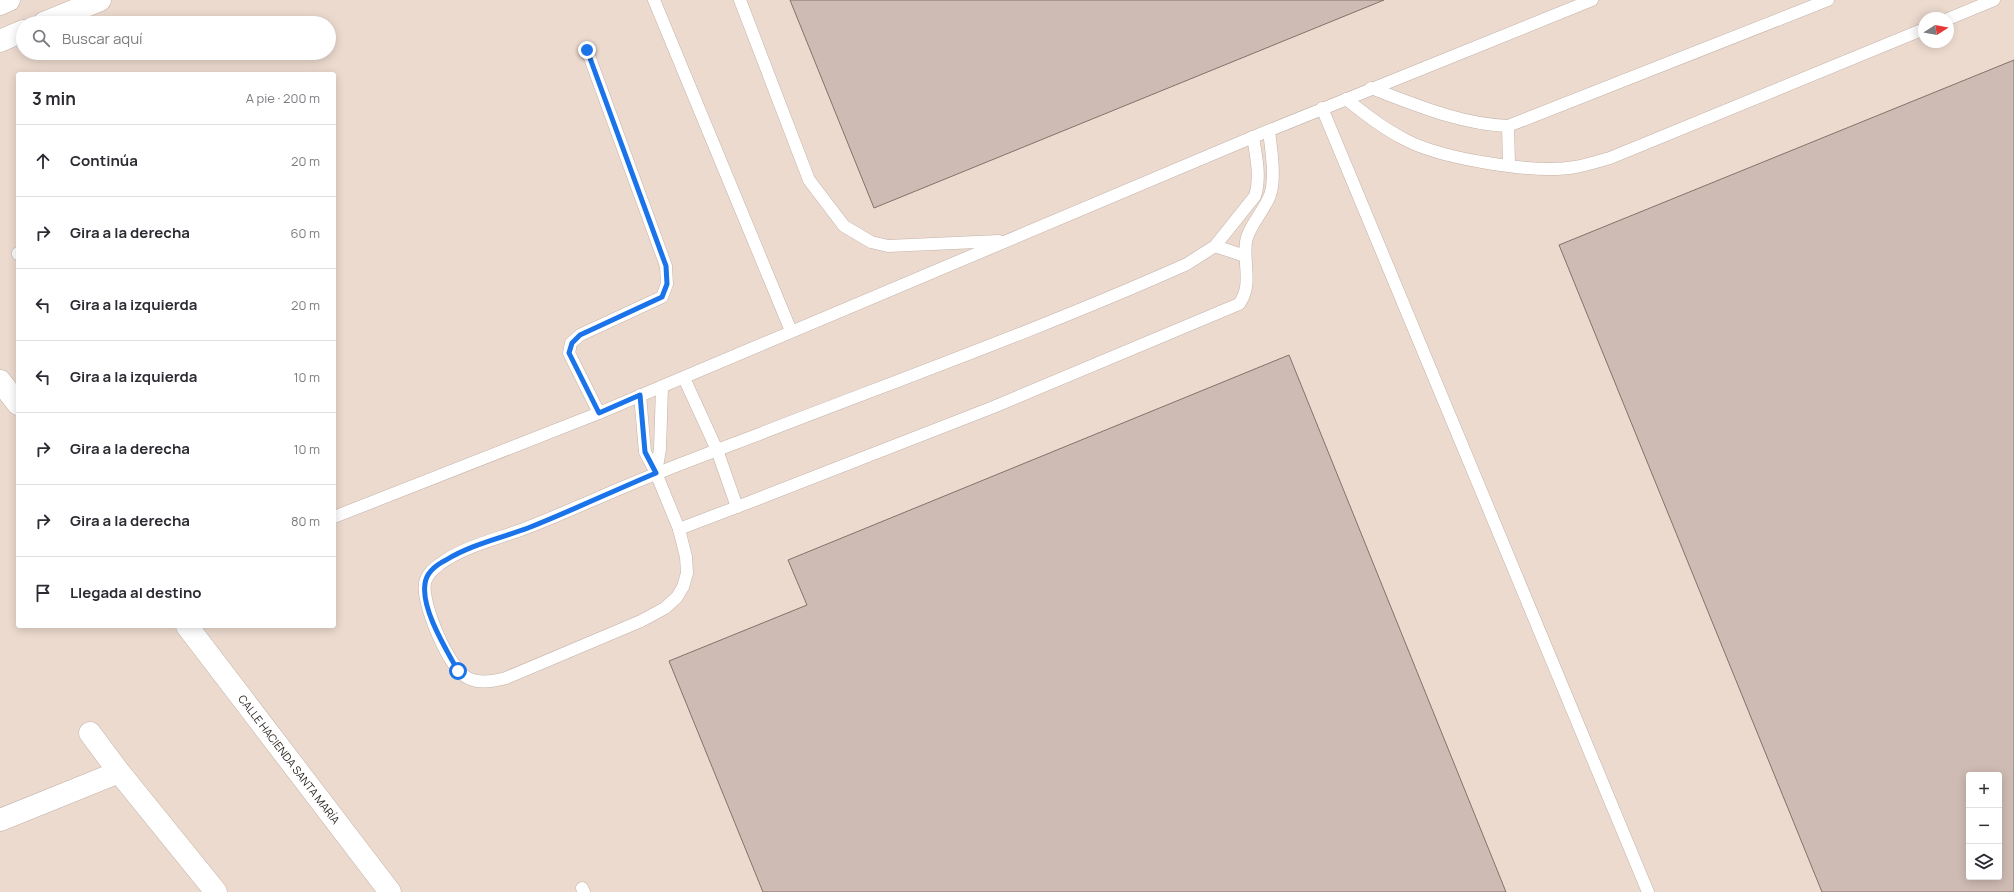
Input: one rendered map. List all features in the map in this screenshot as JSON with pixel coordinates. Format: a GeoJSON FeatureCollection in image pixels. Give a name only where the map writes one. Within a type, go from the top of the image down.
{"type":"FeatureCollection","features":[{"type":"Feature","properties":{"kind":"street"},"geometry":{"type":"LineString","coordinates":[[0,4],[9,0]]}},
{"type":"Feature","properties":{"kind":"street"},"geometry":{"type":"LineString","coordinates":[[61,16],[100,0]]}},
{"type":"Feature","properties":{"kind":"street"},"geometry":{"type":"LineString","coordinates":[[0,41],[16,34]]}},
{"type":"Feature","properties":{"kind":"street"},"geometry":{"type":"LineString","coordinates":[[0,381],[16,401]]}},
{"type":"Feature","properties":{"kind":"street","name":"CALLE HACIENDA SANTA MARÍA"},"geometry":{"type":"LineString","coordinates":[[189,628],[390,892]]}},
{"type":"Feature","properties":{"kind":"street"},"geometry":{"type":"LineString","coordinates":[[90,733],[118,772],[216,892]]}},
{"type":"Feature","properties":{"kind":"street"},"geometry":{"type":"LineString","coordinates":[[0,820],[118,772]]}},
{"type":"Feature","properties":{"kind":"lane"},"geometry":{"type":"LineString","coordinates":[[654,0],[791,331]]}},
{"type":"Feature","properties":{"kind":"lane"},"geometry":{"type":"LineString","coordinates":[[740,0],[809,180],[844,226],[871,242],[888,246],[1008,240]]}},
{"type":"Feature","properties":{"kind":"lane"},"geometry":{"type":"LineString","coordinates":[[336,516],[599,413],[1322,108],[1592,0]]}},
{"type":"Feature","properties":{"kind":"lane"},"geometry":{"type":"LineString","coordinates":[[1371,88],[1440,114],[1465,120],[1508,126],[1828,0]]}},
{"type":"Feature","properties":{"kind":"lane"},"geometry":{"type":"LineString","coordinates":[[1954,17],[1994,0]]}},
{"type":"Feature","properties":{"kind":"lane"},"geometry":{"type":"LineString","coordinates":[[1346,99],[1387,130],[1407,141],[1450,156],[1540,169],[1575,167],[1610,158],[1918,31]]}},
{"type":"Feature","properties":{"kind":"lane"},"geometry":{"type":"LineString","coordinates":[[587,50],[666,266],[667,284],[662,297],[580,335],[572,343],[569,353],[599,413]]}},
{"type":"Feature","properties":{"kind":"lane"},"geometry":{"type":"LineString","coordinates":[[1322,108],[1648,892]]}},
{"type":"Feature","properties":{"kind":"lane"},"geometry":{"type":"LineString","coordinates":[[1508,126],[1509,165]]}},
{"type":"Feature","properties":{"kind":"lane"},"geometry":{"type":"LineString","coordinates":[[678,529],[737,508],[991,408],[1228,310],[1239,304],[1244,298],[1247,288],[1245,256],[1246,239],[1271,194],[1272,171],[1269,131]]}},
{"type":"Feature","properties":{"kind":"lane"},"geometry":{"type":"LineString","coordinates":[[640,395],[645,452],[656,473],[678,529],[686,557],[687,573],[683,587],[677,597],[665,608],[641,621],[506,678],[492,682],[468,679],[458,671],[436,632],[426,598],[425,584],[428,574],[446,559],[528,528],[656,473],[976,351],[1187,264],[1215,246],[1255,196],[1258,187],[1253,137]]}},
{"type":"Feature","properties":{"kind":"lane"},"geometry":{"type":"LineString","coordinates":[[1215,246],[1245,256]]}},
{"type":"Feature","properties":{"kind":"lane"},"geometry":{"type":"LineString","coordinates":[[684,378],[717,450],[737,508]]}},
{"type":"Feature","properties":{"kind":"lane"},"geometry":{"type":"LineString","coordinates":[[656,473],[660,449],[662,387]]}},
{"type":"Feature","properties":{"kind":"building"},"geometry":{"type":"Polygon","coordinates":[[[790,0],[1384,0],[874,208],[790,0]]]}},
{"type":"Feature","properties":{"kind":"building"},"geometry":{"type":"Polygon","coordinates":[[[2014,60],[2014,892],[1822,892],[1559,245],[2014,60]]]}},
{"type":"Feature","properties":{"kind":"building"},"geometry":{"type":"Polygon","coordinates":[[[1289,355],[1506,892],[763,892],[669,661],[807,605],[788,560],[1289,355]]]}},
{"type":"Feature","properties":{"kind":"route"},"geometry":{"type":"LineString","coordinates":[[458,671],[436,632],[426,598],[425,584],[428,574],[446,559],[484,543],[528,528],[656,473],[645,452],[640,395],[599,413],[569,353],[572,343],[580,335],[662,297],[667,284],[666,266],[587,50]]}}]}
